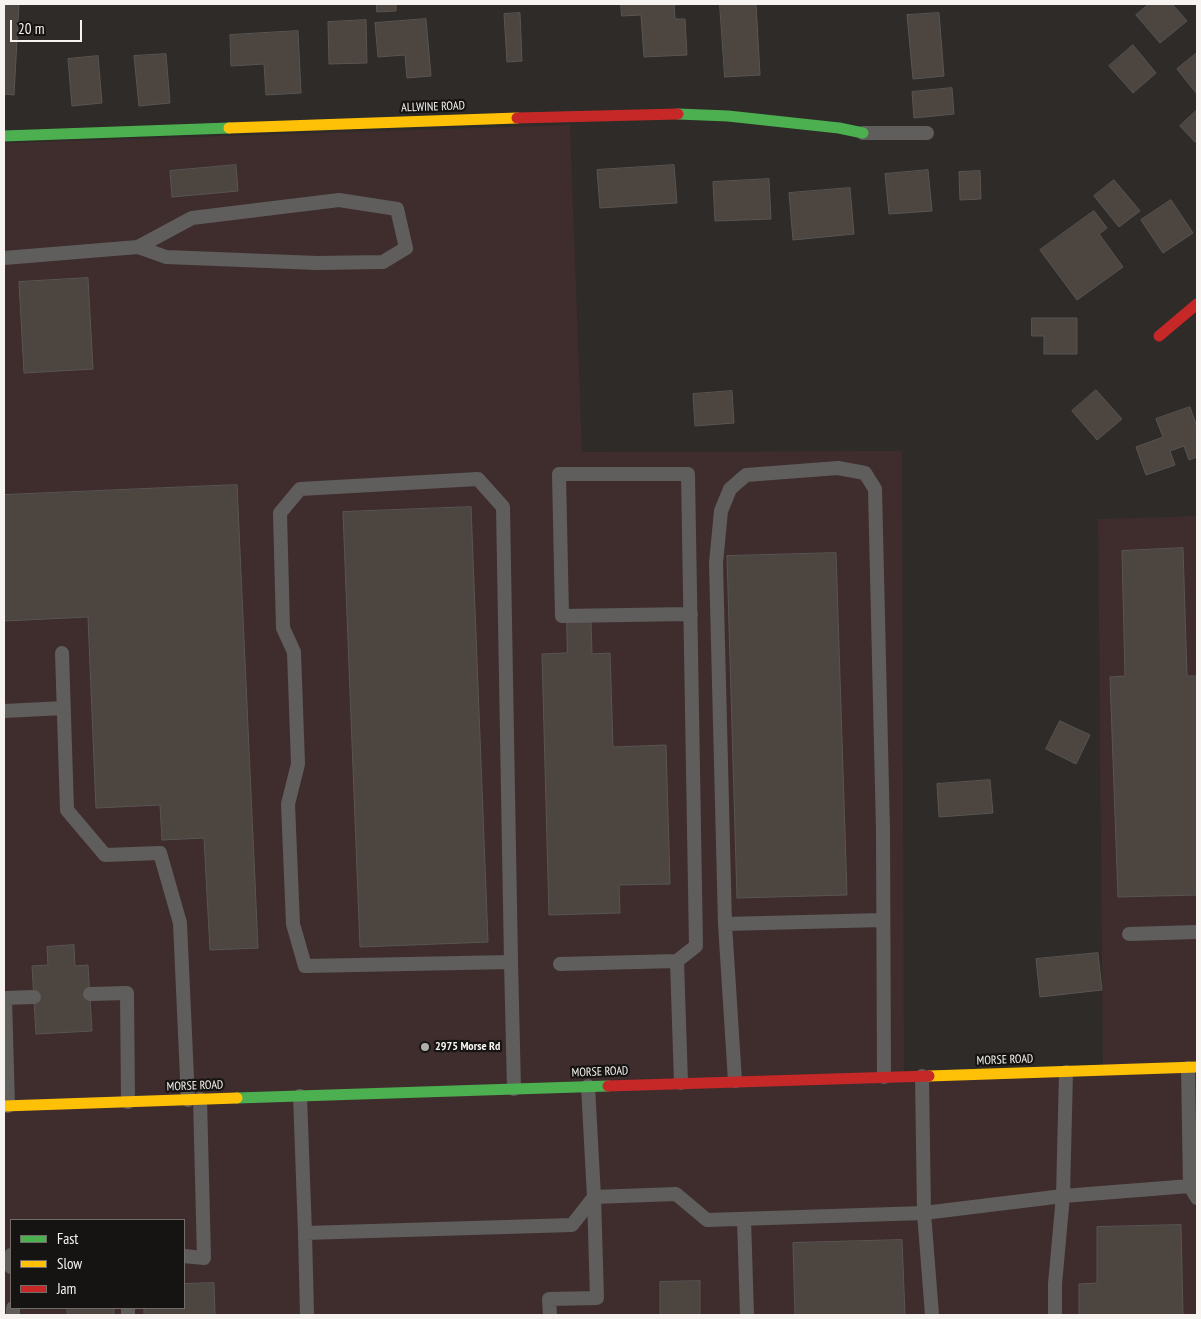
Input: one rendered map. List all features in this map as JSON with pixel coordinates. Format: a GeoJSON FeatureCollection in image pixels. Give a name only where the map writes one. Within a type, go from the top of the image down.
{"type":"FeatureCollection","features":[{"type":"Feature","properties":{"kind":"main road","name":"ALLWINE ROAD"},"geometry":{"type":"LineString","coordinates":[[4,136],[666,113],[728,116],[840,128],[863,133]]}},
{"type":"Feature","properties":{"kind":"main road"},"geometry":{"type":"LineString","coordinates":[[1159,336],[1197,304]]}},
{"type":"Feature","properties":{"kind":"main road","name":"MORSE ROAD"},"geometry":{"type":"LineString","coordinates":[[6,1106],[735,1081],[1193,1068]]}},
{"type":"Feature","properties":{"kind":"lane"},"geometry":{"type":"LineString","coordinates":[[863,133],[927,134]]}},
{"type":"Feature","properties":{"kind":"lane"},"geometry":{"type":"LineString","coordinates":[[4,258],[138,247],[192,218],[339,200],[397,209],[406,248],[383,262],[317,264],[166,257],[138,247]]}},
{"type":"Feature","properties":{"kind":"lane"},"geometry":{"type":"LineString","coordinates":[[735,1081],[726,924],[716,562],[721,510],[730,489],[746,475],[838,468],[865,473],[875,489],[884,1077]]}},
{"type":"Feature","properties":{"kind":"lane"},"geometry":{"type":"LineString","coordinates":[[560,964],[677,961],[696,946],[691,614],[688,474],[559,474],[562,616],[691,614]]}},
{"type":"Feature","properties":{"kind":"lane"},"geometry":{"type":"LineString","coordinates":[[511,962],[305,966],[293,924],[288,804],[298,764],[294,652],[283,628],[280,513],[300,489],[478,480],[503,507],[514,1089]]}},
{"type":"Feature","properties":{"kind":"lane"},"geometry":{"type":"LineString","coordinates":[[62,653],[67,810],[105,855],[160,853],[180,923],[204,1258],[185,1256]]}},
{"type":"Feature","properties":{"kind":"lane"},"geometry":{"type":"LineString","coordinates":[[4,711],[64,708]]}},
{"type":"Feature","properties":{"kind":"lane"},"geometry":{"type":"LineString","coordinates":[[726,924],[883,920]]}},
{"type":"Feature","properties":{"kind":"lane"},"geometry":{"type":"LineString","coordinates":[[1129,934],[1197,932]]}},
{"type":"Feature","properties":{"kind":"lane"},"geometry":{"type":"LineString","coordinates":[[677,961],[681,1083]]}},
{"type":"Feature","properties":{"kind":"lane"},"geometry":{"type":"LineString","coordinates":[[90,994],[127,994],[128,1102]]}},
{"type":"Feature","properties":{"kind":"lane"},"geometry":{"type":"LineString","coordinates":[[6,1106],[6,998],[34,997]]}},
{"type":"Feature","properties":{"kind":"lane"},"geometry":{"type":"LineString","coordinates":[[305,1233],[572,1225],[594,1197],[676,1194],[706,1220],[924,1213],[1063,1196],[1193,1192],[1193,1068]]}},
{"type":"Feature","properties":{"kind":"lane"},"geometry":{"type":"LineString","coordinates":[[1055,1315],[1055,1284],[1063,1196],[1066,1072]]}},
{"type":"Feature","properties":{"kind":"lane"},"geometry":{"type":"LineString","coordinates":[[922,1076],[924,1213],[932,1315]]}},
{"type":"Feature","properties":{"kind":"lane"},"geometry":{"type":"LineString","coordinates":[[550,1315],[549,1299],[597,1298],[588,1086]]}},
{"type":"Feature","properties":{"kind":"lane"},"geometry":{"type":"LineString","coordinates":[[300,1096],[307,1315]]}},
{"type":"Feature","properties":{"kind":"lane"},"geometry":{"type":"LineString","coordinates":[[744,1219],[747,1315]]}},
{"type":"Feature","properties":{"kind":"shaded area"},"geometry":{"type":"Polygon","coordinates":[[[570,125],[582,452],[902,451],[904,1076],[1103,1074],[1098,519],[1197,516],[1197,1315],[4,1315],[4,143],[570,125]]]}},
{"type":"Feature","properties":{"kind":"building"},"geometry":{"type":"Polygon","coordinates":[[[4,4],[19,4],[14,95],[4,94],[4,4]]]}},
{"type":"Feature","properties":{"kind":"building"},"geometry":{"type":"Polygon","coordinates":[[[377,4],[396,4],[396,11],[377,12],[377,4]]]}},
{"type":"Feature","properties":{"kind":"building"},"geometry":{"type":"Polygon","coordinates":[[[621,4],[687,4],[674,5],[675,19],[685,19],[687,55],[644,57],[641,15],[622,16],[621,4]]]}},
{"type":"Feature","properties":{"kind":"building"},"geometry":{"type":"Polygon","coordinates":[[[720,4],[756,4],[760,75],[725,77],[720,4]]]}},
{"type":"Feature","properties":{"kind":"building"},"geometry":{"type":"Polygon","coordinates":[[[1149,4],[1172,4],[1187,21],[1160,43],[1136,15],[1149,4]]]}},
{"type":"Feature","properties":{"kind":"building"},"geometry":{"type":"Polygon","coordinates":[[[520,13],[522,61],[507,62],[504,14],[520,13]]]}},
{"type":"Feature","properties":{"kind":"building"},"geometry":{"type":"Polygon","coordinates":[[[939,13],[944,76],[913,79],[907,15],[939,13]]]}},
{"type":"Feature","properties":{"kind":"building"},"geometry":{"type":"Polygon","coordinates":[[[426,19],[431,76],[407,78],[405,55],[378,57],[375,23],[426,19]]]}},
{"type":"Feature","properties":{"kind":"building"},"geometry":{"type":"Polygon","coordinates":[[[366,20],[367,63],[329,64],[328,22],[366,20]]]}},
{"type":"Feature","properties":{"kind":"building"},"geometry":{"type":"Polygon","coordinates":[[[298,31],[301,93],[266,95],[264,64],[231,66],[230,35],[298,31]]]}},
{"type":"Feature","properties":{"kind":"building"},"geometry":{"type":"Polygon","coordinates":[[[1133,45],[1156,73],[1133,93],[1109,66],[1133,45]]]}},
{"type":"Feature","properties":{"kind":"building"},"geometry":{"type":"Polygon","coordinates":[[[1197,53],[1197,94],[1177,69],[1197,53]]]}},
{"type":"Feature","properties":{"kind":"building"},"geometry":{"type":"Polygon","coordinates":[[[166,54],[170,103],[139,106],[134,56],[166,54]]]}},
{"type":"Feature","properties":{"kind":"building"},"geometry":{"type":"Polygon","coordinates":[[[98,56],[102,103],[72,106],[68,59],[98,56]]]}},
{"type":"Feature","properties":{"kind":"building"},"geometry":{"type":"Polygon","coordinates":[[[952,88],[954,114],[914,118],[912,92],[952,88]]]}},
{"type":"Feature","properties":{"kind":"building"},"geometry":{"type":"Polygon","coordinates":[[[1197,110],[1197,140],[1195,142],[1180,126],[1197,110]]]}},
{"type":"Feature","properties":{"kind":"building"},"geometry":{"type":"Polygon","coordinates":[[[236,165],[238,191],[172,197],[170,171],[236,165]]]}},
{"type":"Feature","properties":{"kind":"building"},"geometry":{"type":"Polygon","coordinates":[[[674,165],[677,203],[600,208],[597,170],[674,165]]]}},
{"type":"Feature","properties":{"kind":"building"},"geometry":{"type":"Polygon","coordinates":[[[928,170],[932,211],[889,214],[885,174],[928,170]]]}},
{"type":"Feature","properties":{"kind":"building"},"geometry":{"type":"Polygon","coordinates":[[[980,171],[981,199],[960,200],[959,172],[980,171]]]}},
{"type":"Feature","properties":{"kind":"building"},"geometry":{"type":"Polygon","coordinates":[[[769,179],[771,219],[715,221],[713,182],[769,179]]]}},
{"type":"Feature","properties":{"kind":"building"},"geometry":{"type":"Polygon","coordinates":[[[1114,180],[1140,211],[1119,227],[1094,196],[1114,180]]]}},
{"type":"Feature","properties":{"kind":"building"},"geometry":{"type":"Polygon","coordinates":[[[850,188],[854,234],[793,240],[789,193],[850,188]]]}},
{"type":"Feature","properties":{"kind":"building"},"geometry":{"type":"Polygon","coordinates":[[[1171,200],[1193,233],[1163,253],[1141,220],[1171,200]]]}},
{"type":"Feature","properties":{"kind":"building"},"geometry":{"type":"Polygon","coordinates":[[[1094,211],[1107,228],[1099,234],[1123,267],[1077,300],[1040,250],[1094,211]]]}},
{"type":"Feature","properties":{"kind":"building"},"geometry":{"type":"Polygon","coordinates":[[[88,278],[93,369],[24,373],[19,282],[88,278]]]}},
{"type":"Feature","properties":{"kind":"building"},"geometry":{"type":"Polygon","coordinates":[[[1032,318],[1077,318],[1077,354],[1044,354],[1044,336],[1032,336],[1032,318]]]}},
{"type":"Feature","properties":{"kind":"building"},"geometry":{"type":"Polygon","coordinates":[[[1096,390],[1122,419],[1097,440],[1072,411],[1096,390]]]}},
{"type":"Feature","properties":{"kind":"building"},"geometry":{"type":"Polygon","coordinates":[[[732,391],[734,423],[695,426],[693,394],[732,391]]]}},
{"type":"Feature","properties":{"kind":"building"},"geometry":{"type":"Polygon","coordinates":[[[1190,407],[1197,427],[1197,457],[1189,460],[1184,446],[1170,451],[1175,465],[1146,475],[1136,447],[1163,437],[1156,419],[1190,407]]]}},
{"type":"Feature","properties":{"kind":"building"},"geometry":{"type":"Polygon","coordinates":[[[237,485],[258,948],[210,950],[204,838],[162,840],[160,805],[96,808],[88,617],[4,621],[4,495],[237,485]]]}},
{"type":"Feature","properties":{"kind":"building"},"geometry":{"type":"Polygon","coordinates":[[[471,507],[488,942],[360,947],[343,512],[471,507]]]}},
{"type":"Feature","properties":{"kind":"building"},"geometry":{"type":"Polygon","coordinates":[[[1183,548],[1187,676],[1197,676],[1197,895],[1118,897],[1110,677],[1125,676],[1122,551],[1183,548]]]}},
{"type":"Feature","properties":{"kind":"building"},"geometry":{"type":"Polygon","coordinates":[[[836,553],[847,895],[737,898],[727,556],[836,553]]]}},
{"type":"Feature","properties":{"kind":"building"},"geometry":{"type":"Polygon","coordinates":[[[567,622],[591,622],[592,654],[610,653],[613,747],[666,745],[670,884],[619,885],[620,913],[549,915],[542,654],[567,653],[567,622]]]}},
{"type":"Feature","properties":{"kind":"building"},"geometry":{"type":"Polygon","coordinates":[[[1060,721],[1090,735],[1076,764],[1046,749],[1060,721]]]}},
{"type":"Feature","properties":{"kind":"building"},"geometry":{"type":"Polygon","coordinates":[[[990,780],[993,813],[939,817],[937,784],[990,780]]]}},
{"type":"Feature","properties":{"kind":"building"},"geometry":{"type":"Polygon","coordinates":[[[74,945],[75,966],[88,965],[92,1031],[36,1034],[32,966],[48,965],[47,947],[74,945]]]}},
{"type":"Feature","properties":{"kind":"building"},"geometry":{"type":"Polygon","coordinates":[[[1098,953],[1102,990],[1040,997],[1036,959],[1098,953]]]}},
{"type":"Feature","properties":{"kind":"building"},"geometry":{"type":"Polygon","coordinates":[[[1181,1225],[1183,1315],[1079,1315],[1079,1284],[1097,1283],[1097,1227],[1181,1225]]]}},
{"type":"Feature","properties":{"kind":"building"},"geometry":{"type":"Polygon","coordinates":[[[902,1240],[905,1315],[795,1315],[793,1243],[902,1240]]]}},
{"type":"Feature","properties":{"kind":"building"},"geometry":{"type":"Polygon","coordinates":[[[700,1281],[700,1315],[660,1315],[660,1282],[700,1281]]]}},
{"type":"Feature","properties":{"kind":"building"},"geometry":{"type":"Polygon","coordinates":[[[214,1283],[215,1315],[144,1315],[144,1309],[185,1309],[185,1284],[214,1283]]]}},
{"type":"Feature","properties":{"kind":"building"},"geometry":{"type":"Polygon","coordinates":[[[67,1309],[114,1309],[114,1315],[68,1315],[67,1309]]]}},
{"type":"Feature","properties":{"kind":"traffic: fast"},"geometry":{"type":"LineString","coordinates":[[678,114],[728,116],[839,128],[863,133]]}},
{"type":"Feature","properties":{"kind":"traffic: fast"},"geometry":{"type":"LineString","coordinates":[[4,136],[229,128]]}},
{"type":"Feature","properties":{"kind":"traffic: fast"},"geometry":{"type":"LineString","coordinates":[[237,1098],[608,1086]]}},
{"type":"Feature","properties":{"kind":"traffic: slow"},"geometry":{"type":"LineString","coordinates":[[229,128],[517,118]]}},
{"type":"Feature","properties":{"kind":"traffic: slow"},"geometry":{"type":"LineString","coordinates":[[929,1076],[1197,1067]]}},
{"type":"Feature","properties":{"kind":"traffic: slow"},"geometry":{"type":"LineString","coordinates":[[4,1106],[237,1098]]}},
{"type":"Feature","properties":{"kind":"traffic: jam"},"geometry":{"type":"LineString","coordinates":[[517,118],[678,114]]}},
{"type":"Feature","properties":{"kind":"traffic: jam"},"geometry":{"type":"LineString","coordinates":[[1159,336],[1197,304]]}},
{"type":"Feature","properties":{"kind":"traffic: jam"},"geometry":{"type":"LineString","coordinates":[[608,1086],[929,1076]]}},
{"type":"Feature","properties":{"kind":"place","name":"2975 Morse Rd"},"geometry":{"type":"Point","coordinates":[425,1047]}}]}
